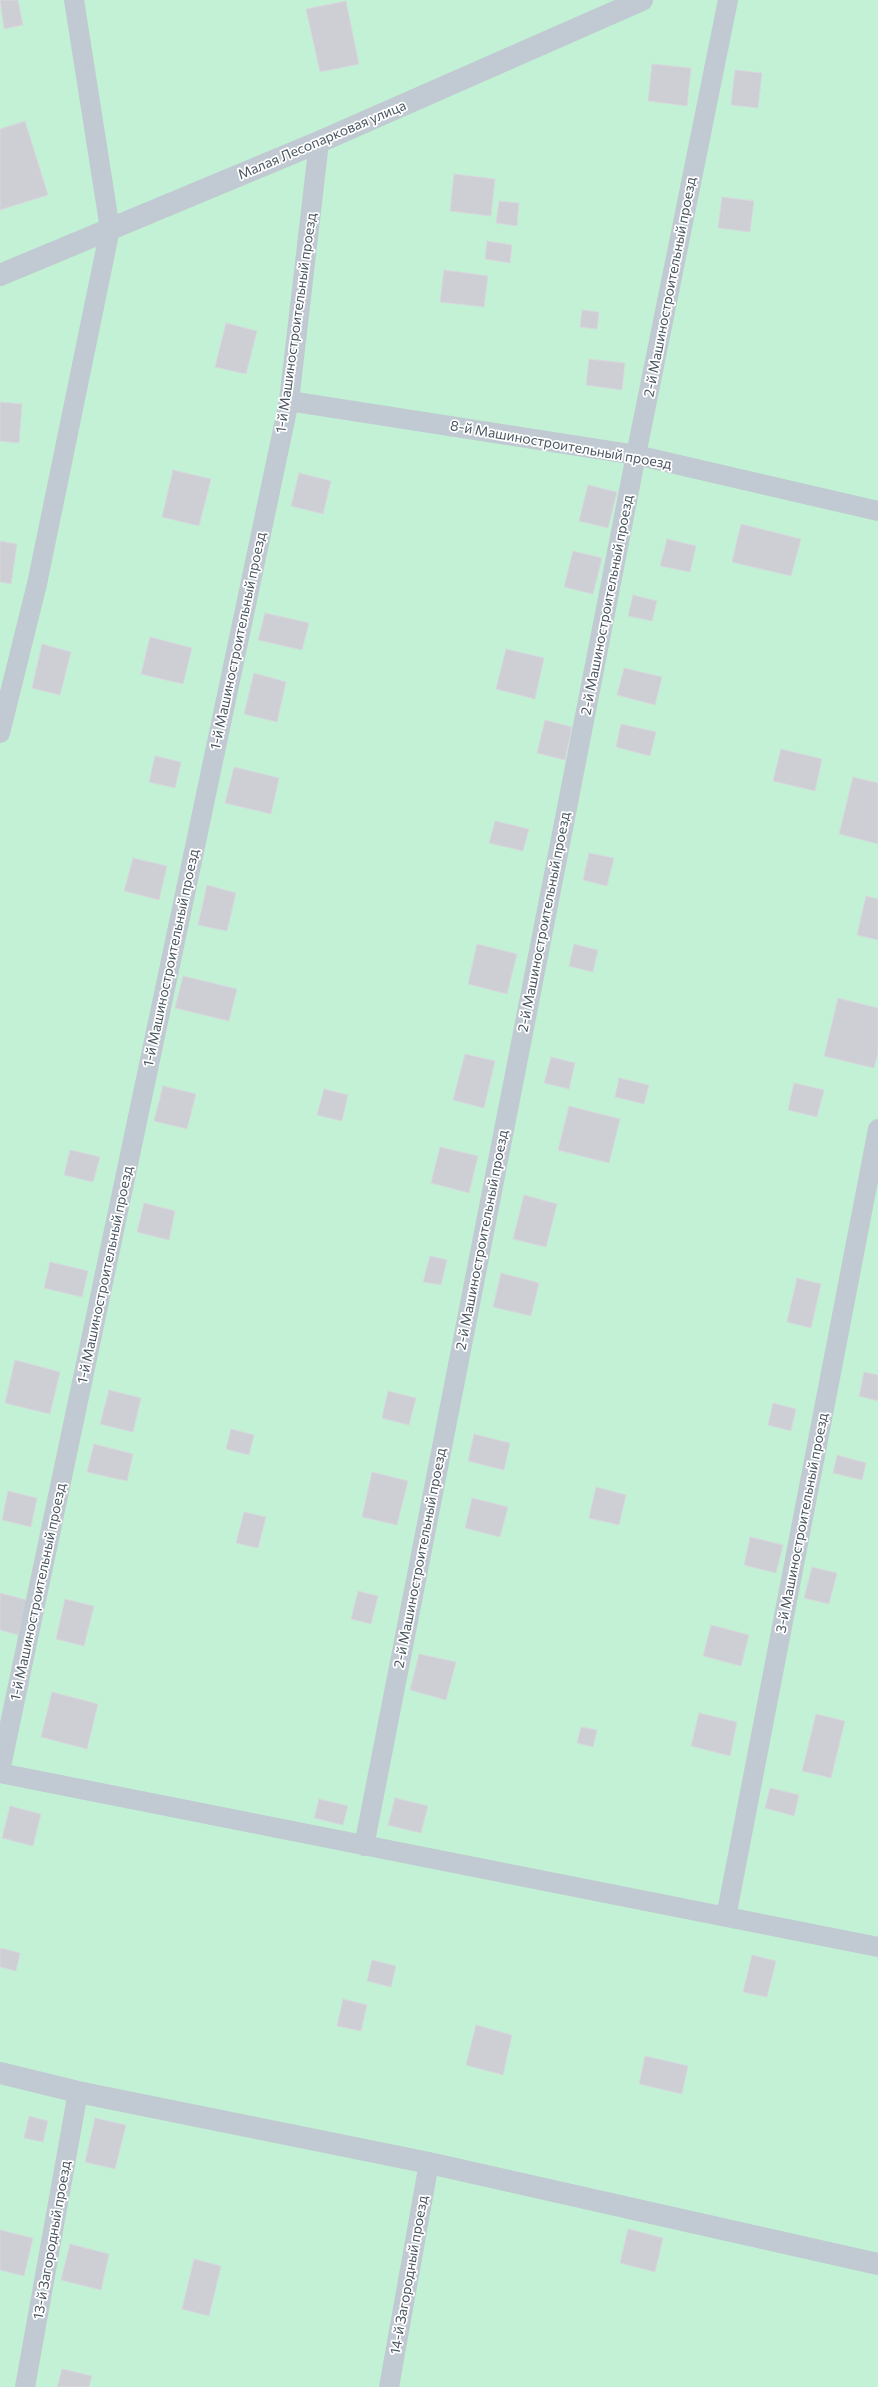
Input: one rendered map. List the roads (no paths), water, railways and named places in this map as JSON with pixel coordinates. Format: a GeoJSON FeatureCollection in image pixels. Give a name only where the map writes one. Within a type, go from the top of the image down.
{"type":"FeatureCollection","features":[{"type":"Feature","properties":{"kind":"street","name":"Малая Лесопарковая улица"},"geometry":{"type":"LineString","coordinates":[[0,275],[319,142],[642,0]]}},
{"type":"Feature","properties":{"kind":"street"},"geometry":{"type":"LineString","coordinates":[[0,2073],[78,2092],[429,2163],[878,2264]]}},
{"type":"Feature","properties":{"kind":"lane"},"geometry":{"type":"LineString","coordinates":[[0,733],[38,584],[110,229],[74,0]]}},
{"type":"Feature","properties":{"kind":"lane","name":"2-й Машиностроительный проезд"},"geometry":{"type":"LineString","coordinates":[[364,1846],[636,455],[728,0]]}},
{"type":"Feature","properties":{"kind":"lane","name":"1-й Машиностроительный проезд"},"geometry":{"type":"LineString","coordinates":[[0,1772],[289,401],[319,142]]}},
{"type":"Feature","properties":{"kind":"lane","name":"8-й Машиностроительный проезд"},"geometry":{"type":"LineString","coordinates":[[289,401],[636,455],[878,511]]}},
{"type":"Feature","properties":{"kind":"lane","name":"3-й Машиностроительный проезд"},"geometry":{"type":"LineString","coordinates":[[726,1917],[878,1129]]}},
{"type":"Feature","properties":{"kind":"lane"},"geometry":{"type":"LineString","coordinates":[[0,1772],[364,1846],[878,1947]]}},
{"type":"Feature","properties":{"kind":"lane","name":"13-й Загородный проезд"},"geometry":{"type":"LineString","coordinates":[[25,2387],[78,2092]]}},
{"type":"Feature","properties":{"kind":"lane","name":"14-й Загородный проезд"},"geometry":{"type":"LineString","coordinates":[[389,2387],[429,2163]]}}]}
